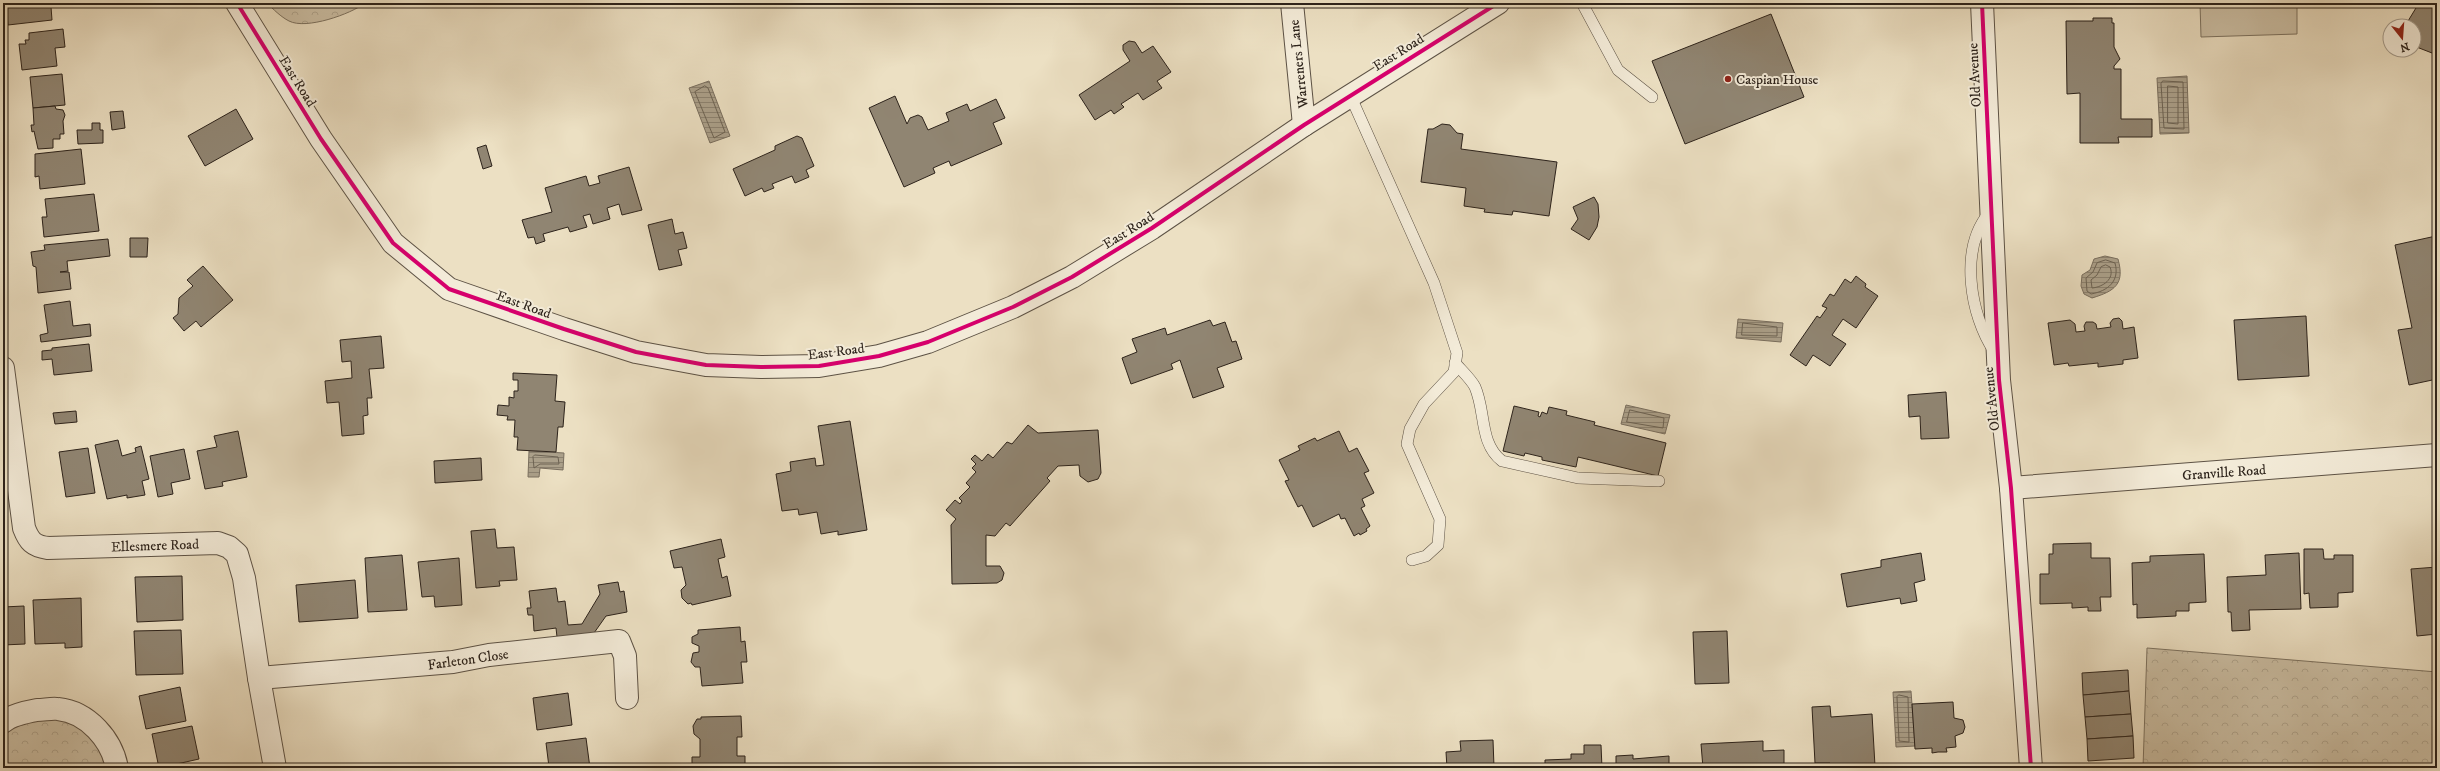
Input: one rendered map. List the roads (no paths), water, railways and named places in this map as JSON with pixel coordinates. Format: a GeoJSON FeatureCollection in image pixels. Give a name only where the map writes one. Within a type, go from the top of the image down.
{"type":"FeatureCollection","features":[{"type":"Feature","properties":{"kind":"street","name":"East Road"},"geometry":{"type":"LineString","coordinates":[[237,3],[321,139],[393,244],[450,289],[564,329],[636,352],[706,365],[761,367],[819,366],[879,356],[961,330],[1013,307],[1072,277],[1152,228],[1350,95],[1498,3]]}},
{"type":"Feature","properties":{"kind":"street","name":"Warreners Lane"},"geometry":{"type":"LineString","coordinates":[[1292,3],[1304,125]]}},
{"type":"Feature","properties":{"kind":"street","name":"Old Avenue"},"geometry":{"type":"LineString","coordinates":[[1982,3],[1998,356],[2011,488],[2031,768]]}},
{"type":"Feature","properties":{"kind":"street","name":"Ellesmere Road"},"geometry":{"type":"LineString","coordinates":[[3,368],[24,528],[29,540],[37,547],[48,548],[218,543],[229,547],[237,554],[244,578],[259,678],[275,768]]}},
{"type":"Feature","properties":{"kind":"street","name":"Granville Road"},"geometry":{"type":"LineString","coordinates":[[2011,488],[2437,455]]}},
{"type":"Feature","properties":{"kind":"street","name":"Farleton Close"},"geometry":{"type":"LineString","coordinates":[[259,678],[453,662],[489,655],[619,641],[625,656],[626,698]]}},
{"type":"Feature","properties":{"kind":"street"},"geometry":{"type":"LineString","coordinates":[[3,722],[28,711],[58,708],[80,715],[97,729],[108,743],[117,768]]}},
{"type":"Feature","properties":{"kind":"lane"},"geometry":{"type":"LineString","coordinates":[[1582,3],[1618,70],[1652,97]]}},
{"type":"Feature","properties":{"kind":"lane"},"geometry":{"type":"LineString","coordinates":[[1350,95],[1434,283],[1457,353],[1454,372],[1424,404],[1410,429],[1408,444],[1440,519],[1438,545],[1426,556],[1412,560]]}},
{"type":"Feature","properties":{"kind":"lane"},"geometry":{"type":"LineString","coordinates":[[1455,363],[1474,386],[1487,440],[1494,455],[1502,461],[1578,478],[1659,481]]}},
{"type":"Feature","properties":{"kind":"lane"},"geometry":{"type":"LineString","coordinates":[[2031,768],[2039,768]]}},
{"type":"Feature","properties":{"kind":"water"},"geometry":{"type":"Polygon","coordinates":[[[2187,76],[2189,133],[2160,134],[2157,78],[2187,76]]]}},
{"type":"Feature","properties":{"kind":"water"},"geometry":{"type":"Polygon","coordinates":[[[709,81],[730,136],[710,143],[689,88],[709,81]]]}},
{"type":"Feature","properties":{"kind":"water"},"geometry":{"type":"Polygon","coordinates":[[[2105,256],[2118,259],[2120,268],[2119,280],[2112,289],[2092,298],[2084,294],[2081,286],[2082,275],[2090,270],[2094,259],[2105,256]]]}},
{"type":"Feature","properties":{"kind":"water"},"geometry":{"type":"Polygon","coordinates":[[[1738,319],[1783,323],[1781,342],[1736,338],[1738,319]]]}},
{"type":"Feature","properties":{"kind":"water"},"geometry":{"type":"Polygon","coordinates":[[[1626,405],[1670,415],[1665,434],[1621,424],[1626,405]]]}},
{"type":"Feature","properties":{"kind":"water"},"geometry":{"type":"Polygon","coordinates":[[[529,451],[564,453],[563,470],[540,468],[539,477],[528,477],[529,451]]]}},
{"type":"Feature","properties":{"kind":"water"},"geometry":{"type":"Polygon","coordinates":[[[1911,691],[1915,746],[1896,747],[1893,692],[1911,691]]]}},
{"type":"Feature","properties":{"kind":"place","name":"Caspian House"},"geometry":{"type":"Point","coordinates":[1728,79]}}]}
